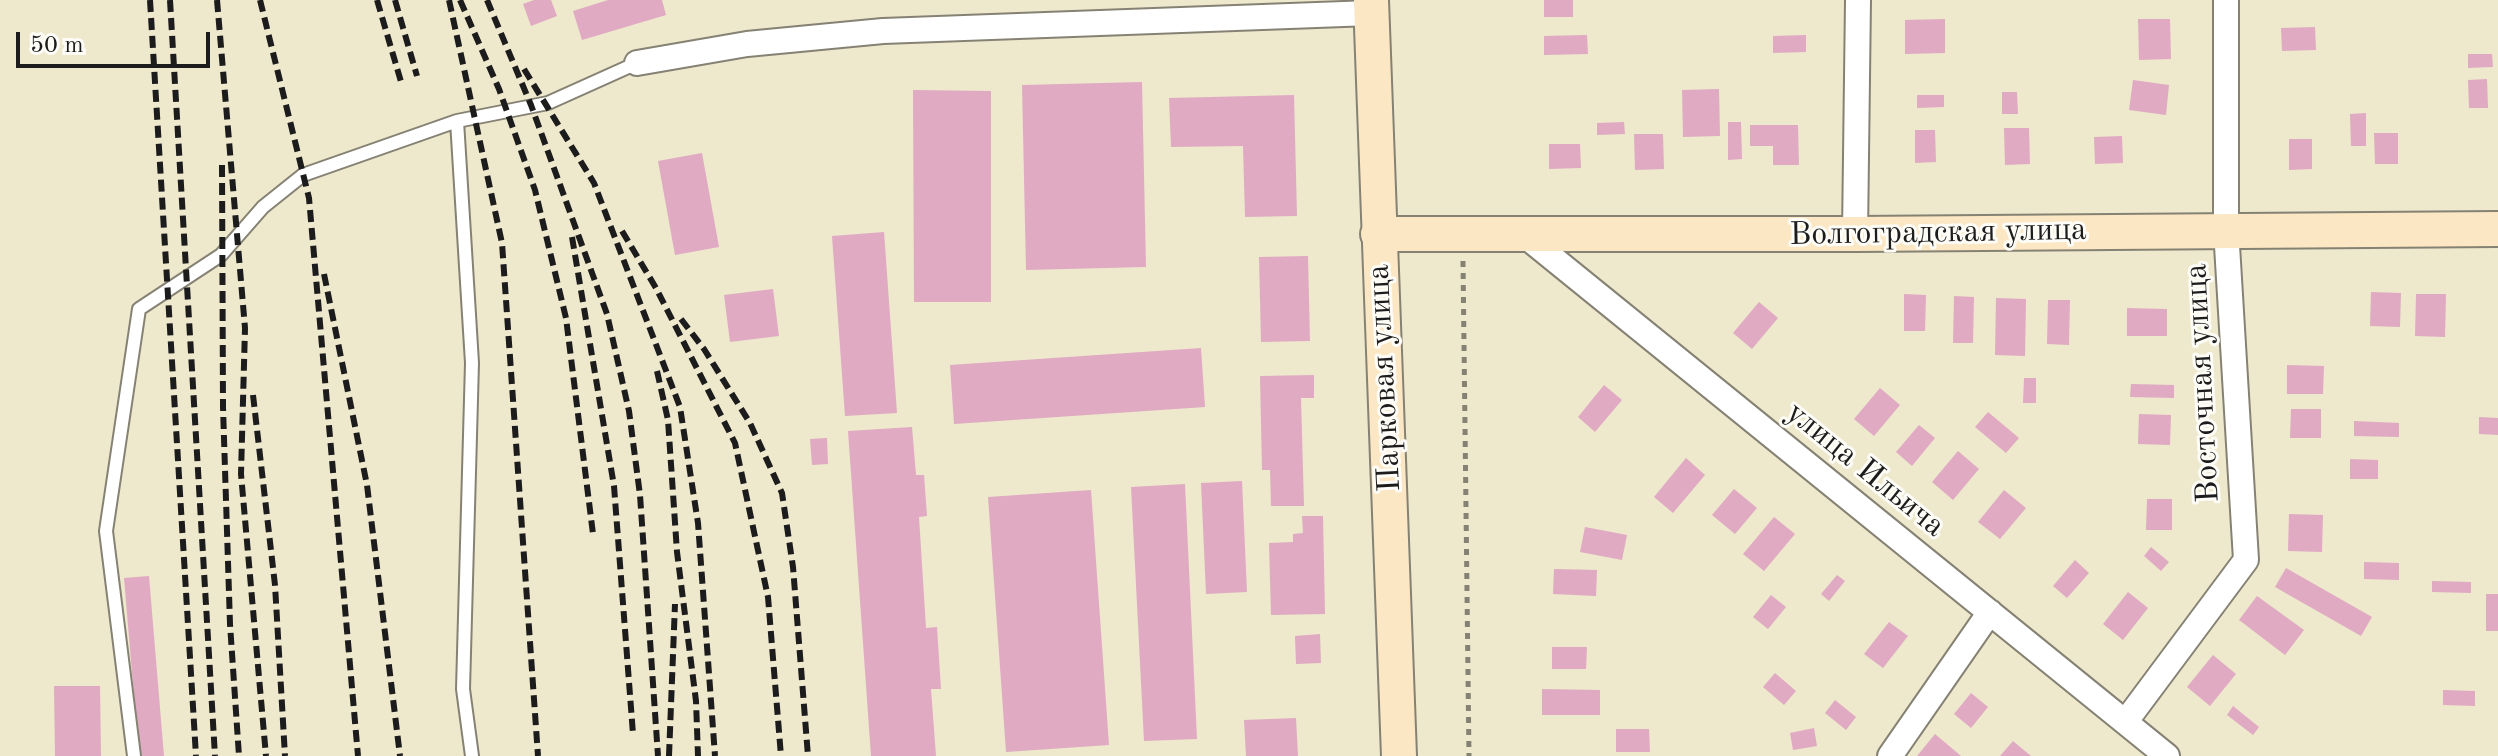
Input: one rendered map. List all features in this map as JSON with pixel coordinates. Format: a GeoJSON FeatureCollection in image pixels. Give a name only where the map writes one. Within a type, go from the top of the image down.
{"type":"FeatureCollection","features":[{"type":"Feature","properties":{"kind":"main road","name":"Парковая улица"},"geometry":{"type":"LineString","coordinates":[[1371,7],[1378,234],[1397,630],[1399,756]]}},
{"type":"Feature","properties":{"kind":"main road","name":"Волгоградская улица"},"geometry":{"type":"LineString","coordinates":[[1378,234],[2498,229]]}},
{"type":"Feature","properties":{"kind":"street"},"geometry":{"type":"LineString","coordinates":[[1855,234],[1858,0]]}},
{"type":"Feature","properties":{"kind":"street","name":"Восточная улица"},"geometry":{"type":"LineString","coordinates":[[2126,721],[2246,560],[2226,229],[2226,0]]}},
{"type":"Feature","properties":{"kind":"street"},"geometry":{"type":"LineString","coordinates":[[637,63],[747,44],[883,31],[1371,7]]}},
{"type":"Feature","properties":{"kind":"street","name":"улица Ильича"},"geometry":{"type":"LineString","coordinates":[[1523,234],[2167,756]]}},
{"type":"Feature","properties":{"kind":"street"},"geometry":{"type":"LineString","coordinates":[[1890,756],[1990,612]]}},
{"type":"Feature","properties":{"kind":"lane"},"geometry":{"type":"LineString","coordinates":[[134,756],[106,531],[139,309],[221,255],[263,207],[303,175],[457,121],[548,103],[637,63]]}},
{"type":"Feature","properties":{"kind":"lane"},"geometry":{"type":"LineString","coordinates":[[457,121],[472,363],[463,689],[472,756]]}},
{"type":"Feature","properties":{"kind":"path"},"geometry":{"type":"LineString","coordinates":[[1462,232],[1469,756]]}},
{"type":"Feature","properties":{"kind":"building"},"geometry":{"type":"Polygon","coordinates":[[[534,0],[551,0],[557,16],[531,26],[523,4],[534,0]]]}},
{"type":"Feature","properties":{"kind":"building"},"geometry":{"type":"Polygon","coordinates":[[[608,0],[662,0],[666,15],[582,40],[573,11],[608,0]]]}},
{"type":"Feature","properties":{"kind":"building"},"geometry":{"type":"Polygon","coordinates":[[[1544,0],[1573,0],[1573,17],[1544,17],[1544,0]]]}},
{"type":"Feature","properties":{"kind":"building"},"geometry":{"type":"Polygon","coordinates":[[[1945,19],[1945,53],[1905,54],[1905,20],[1945,19]]]}},
{"type":"Feature","properties":{"kind":"building"},"geometry":{"type":"Polygon","coordinates":[[[2138,19],[2170,19],[2171,59],[2139,60],[2138,19]]]}},
{"type":"Feature","properties":{"kind":"building"},"geometry":{"type":"Polygon","coordinates":[[[2315,27],[2316,50],[2282,51],[2281,28],[2315,27]]]}},
{"type":"Feature","properties":{"kind":"building"},"geometry":{"type":"Polygon","coordinates":[[[1587,35],[1588,54],[1544,55],[1544,36],[1587,35]]]}},
{"type":"Feature","properties":{"kind":"building"},"geometry":{"type":"Polygon","coordinates":[[[1806,35],[1806,52],[1773,53],[1773,36],[1806,35]]]}},
{"type":"Feature","properties":{"kind":"building"},"geometry":{"type":"Polygon","coordinates":[[[2468,54],[2492,54],[2493,67],[2468,68],[2468,54]]]}},
{"type":"Feature","properties":{"kind":"building"},"geometry":{"type":"Polygon","coordinates":[[[2487,79],[2488,108],[2469,108],[2468,80],[2487,79]]]}},
{"type":"Feature","properties":{"kind":"building"},"geometry":{"type":"Polygon","coordinates":[[[2133,80],[2169,85],[2166,115],[2129,110],[2133,80]]]}},
{"type":"Feature","properties":{"kind":"building"},"geometry":{"type":"Polygon","coordinates":[[[1142,82],[1146,267],[1026,270],[1022,85],[1142,82]]]}},
{"type":"Feature","properties":{"kind":"building"},"geometry":{"type":"Polygon","coordinates":[[[1719,89],[1720,136],[1683,137],[1682,90],[1719,89]]]}},
{"type":"Feature","properties":{"kind":"building"},"geometry":{"type":"Polygon","coordinates":[[[913,90],[991,91],[991,302],[914,302],[913,90]]]}},
{"type":"Feature","properties":{"kind":"building"},"geometry":{"type":"Polygon","coordinates":[[[2002,92],[2017,92],[2018,114],[2002,114],[2002,92]]]}},
{"type":"Feature","properties":{"kind":"building"},"geometry":{"type":"Polygon","coordinates":[[[1294,95],[1297,216],[1245,217],[1243,146],[1171,147],[1169,98],[1294,95]]]}},
{"type":"Feature","properties":{"kind":"building"},"geometry":{"type":"Polygon","coordinates":[[[1917,95],[1944,95],[1944,107],[1917,108],[1917,95]]]}},
{"type":"Feature","properties":{"kind":"building"},"geometry":{"type":"Polygon","coordinates":[[[2366,113],[2366,146],[2351,146],[2350,114],[2366,113]]]}},
{"type":"Feature","properties":{"kind":"building"},"geometry":{"type":"Polygon","coordinates":[[[1624,122],[1625,134],[1597,135],[1597,123],[1624,122]]]}},
{"type":"Feature","properties":{"kind":"building"},"geometry":{"type":"Polygon","coordinates":[[[1728,122],[1741,122],[1742,159],[1728,160],[1728,122]]]}},
{"type":"Feature","properties":{"kind":"building"},"geometry":{"type":"Polygon","coordinates":[[[1750,125],[1798,125],[1799,165],[1773,165],[1773,146],[1750,146],[1750,125]]]}},
{"type":"Feature","properties":{"kind":"building"},"geometry":{"type":"Polygon","coordinates":[[[2004,128],[2029,128],[2030,164],[2005,165],[2004,128]]]}},
{"type":"Feature","properties":{"kind":"building"},"geometry":{"type":"Polygon","coordinates":[[[1915,130],[1935,130],[1936,162],[1915,163],[1915,130]]]}},
{"type":"Feature","properties":{"kind":"building"},"geometry":{"type":"Polygon","coordinates":[[[2374,133],[2398,133],[2398,164],[2375,164],[2374,133]]]}},
{"type":"Feature","properties":{"kind":"building"},"geometry":{"type":"Polygon","coordinates":[[[1634,134],[1663,134],[1664,169],[1635,170],[1634,134]]]}},
{"type":"Feature","properties":{"kind":"building"},"geometry":{"type":"Polygon","coordinates":[[[2122,136],[2123,163],[2095,164],[2094,137],[2122,136]]]}},
{"type":"Feature","properties":{"kind":"building"},"geometry":{"type":"Polygon","coordinates":[[[2289,139],[2312,139],[2312,169],[2289,170],[2289,139]]]}},
{"type":"Feature","properties":{"kind":"building"},"geometry":{"type":"Polygon","coordinates":[[[1549,144],[1580,144],[1581,168],[1549,169],[1549,144]]]}},
{"type":"Feature","properties":{"kind":"building"},"geometry":{"type":"Polygon","coordinates":[[[702,153],[719,247],[675,255],[658,161],[702,153]]]}},
{"type":"Feature","properties":{"kind":"building"},"geometry":{"type":"Polygon","coordinates":[[[884,232],[897,413],[845,416],[832,236],[884,232]]]}},
{"type":"Feature","properties":{"kind":"building"},"geometry":{"type":"Polygon","coordinates":[[[1308,256],[1310,341],[1261,342],[1259,257],[1308,256]]]}},
{"type":"Feature","properties":{"kind":"building"},"geometry":{"type":"Polygon","coordinates":[[[773,289],[779,336],[730,342],[724,295],[773,289]]]}},
{"type":"Feature","properties":{"kind":"building"},"geometry":{"type":"Polygon","coordinates":[[[2371,292],[2401,293],[2400,327],[2370,326],[2371,292]]]}},
{"type":"Feature","properties":{"kind":"building"},"geometry":{"type":"Polygon","coordinates":[[[1904,294],[1926,295],[1925,331],[1904,331],[1904,294]]]}},
{"type":"Feature","properties":{"kind":"building"},"geometry":{"type":"Polygon","coordinates":[[[2416,294],[2446,294],[2445,337],[2415,336],[2416,294]]]}},
{"type":"Feature","properties":{"kind":"building"},"geometry":{"type":"Polygon","coordinates":[[[1954,296],[1974,297],[1973,343],[1953,343],[1954,296]]]}},
{"type":"Feature","properties":{"kind":"building"},"geometry":{"type":"Polygon","coordinates":[[[1996,298],[2026,299],[2025,356],[1995,355],[1996,298]]]}},
{"type":"Feature","properties":{"kind":"building"},"geometry":{"type":"Polygon","coordinates":[[[2048,300],[2070,300],[2069,345],[2047,344],[2048,300]]]}},
{"type":"Feature","properties":{"kind":"building"},"geometry":{"type":"Polygon","coordinates":[[[1759,302],[1778,318],[1752,349],[1733,333],[1759,302]]]}},
{"type":"Feature","properties":{"kind":"building"},"geometry":{"type":"Polygon","coordinates":[[[2127,308],[2167,309],[2167,336],[2127,336],[2127,308]]]}},
{"type":"Feature","properties":{"kind":"building"},"geometry":{"type":"Polygon","coordinates":[[[1201,348],[1205,407],[954,424],[950,365],[1201,348]]]}},
{"type":"Feature","properties":{"kind":"building"},"geometry":{"type":"Polygon","coordinates":[[[2287,365],[2324,366],[2323,394],[2287,394],[2287,365]]]}},
{"type":"Feature","properties":{"kind":"building"},"geometry":{"type":"Polygon","coordinates":[[[1314,375],[1314,398],[1301,398],[1304,506],[1271,506],[1270,470],[1262,470],[1260,376],[1314,375]]]}},
{"type":"Feature","properties":{"kind":"building"},"geometry":{"type":"Polygon","coordinates":[[[2024,378],[2036,378],[2036,403],[2023,403],[2024,378]]]}},
{"type":"Feature","properties":{"kind":"building"},"geometry":{"type":"Polygon","coordinates":[[[2131,384],[2174,385],[2174,398],[2130,397],[2131,384]]]}},
{"type":"Feature","properties":{"kind":"building"},"geometry":{"type":"Polygon","coordinates":[[[1604,385],[1622,400],[1595,432],[1578,417],[1604,385]]]}},
{"type":"Feature","properties":{"kind":"building"},"geometry":{"type":"Polygon","coordinates":[[[1880,388],[1900,405],[1874,436],[1854,419],[1880,388]]]}},
{"type":"Feature","properties":{"kind":"building"},"geometry":{"type":"Polygon","coordinates":[[[2291,409],[2321,409],[2321,438],[2290,438],[2291,409]]]}},
{"type":"Feature","properties":{"kind":"building"},"geometry":{"type":"Polygon","coordinates":[[[1988,412],[2019,438],[2006,453],[1975,427],[1988,412]]]}},
{"type":"Feature","properties":{"kind":"building"},"geometry":{"type":"Polygon","coordinates":[[[2139,414],[2171,415],[2170,445],[2138,444],[2139,414]]]}},
{"type":"Feature","properties":{"kind":"building"},"geometry":{"type":"Polygon","coordinates":[[[2479,417],[2498,418],[2498,435],[2479,434],[2479,417]]]}},
{"type":"Feature","properties":{"kind":"building"},"geometry":{"type":"Polygon","coordinates":[[[2354,421],[2399,423],[2399,437],[2354,436],[2354,421]]]}},
{"type":"Feature","properties":{"kind":"building"},"geometry":{"type":"Polygon","coordinates":[[[1919,425],[1935,438],[1912,466],[1896,452],[1919,425]]]}},
{"type":"Feature","properties":{"kind":"building"},"geometry":{"type":"Polygon","coordinates":[[[912,427],[916,475],[924,475],[927,516],[919,517],[926,628],[937,627],[941,689],[931,689],[936,756],[871,756],[848,431],[912,427]]]}},
{"type":"Feature","properties":{"kind":"building"},"geometry":{"type":"Polygon","coordinates":[[[827,438],[828,464],[812,465],[810,439],[827,438]]]}},
{"type":"Feature","properties":{"kind":"building"},"geometry":{"type":"Polygon","coordinates":[[[1958,451],[1979,469],[1953,500],[1932,482],[1958,451]]]}},
{"type":"Feature","properties":{"kind":"building"},"geometry":{"type":"Polygon","coordinates":[[[1686,458],[1705,475],[1673,513],[1654,497],[1686,458]]]}},
{"type":"Feature","properties":{"kind":"building"},"geometry":{"type":"Polygon","coordinates":[[[2350,459],[2378,460],[2378,479],[2350,479],[2350,459]]]}},
{"type":"Feature","properties":{"kind":"building"},"geometry":{"type":"Polygon","coordinates":[[[1242,481],[1247,592],[1206,594],[1201,483],[1242,481]]]}},
{"type":"Feature","properties":{"kind":"building"},"geometry":{"type":"Polygon","coordinates":[[[1185,484],[1197,739],[1144,741],[1131,487],[1185,484]]]}},
{"type":"Feature","properties":{"kind":"building"},"geometry":{"type":"Polygon","coordinates":[[[1734,489],[1757,508],[1735,534],[1712,515],[1734,489]]]}},
{"type":"Feature","properties":{"kind":"building"},"geometry":{"type":"Polygon","coordinates":[[[1091,490],[1109,745],[1006,752],[988,497],[1091,490]]]}},
{"type":"Feature","properties":{"kind":"building"},"geometry":{"type":"Polygon","coordinates":[[[2004,490],[2026,508],[2000,539],[1978,522],[2004,490]]]}},
{"type":"Feature","properties":{"kind":"building"},"geometry":{"type":"Polygon","coordinates":[[[2147,499],[2172,499],[2172,530],[2146,530],[2147,499]]]}},
{"type":"Feature","properties":{"kind":"building"},"geometry":{"type":"Polygon","coordinates":[[[2289,514],[2323,515],[2322,552],[2288,551],[2289,514]]]}},
{"type":"Feature","properties":{"kind":"building"},"geometry":{"type":"Polygon","coordinates":[[[1302,516],[1323,516],[1325,614],[1271,615],[1269,543],[1293,542],[1293,534],[1303,533],[1302,516]]]}},
{"type":"Feature","properties":{"kind":"building"},"geometry":{"type":"Polygon","coordinates":[[[1774,517],[1795,534],[1764,571],[1743,554],[1774,517]]]}},
{"type":"Feature","properties":{"kind":"building"},"geometry":{"type":"Polygon","coordinates":[[[1585,527],[1627,535],[1622,560],[1580,552],[1585,527]]]}},
{"type":"Feature","properties":{"kind":"building"},"geometry":{"type":"Polygon","coordinates":[[[2151,547],[2169,562],[2161,571],[2144,556],[2151,547]]]}},
{"type":"Feature","properties":{"kind":"building"},"geometry":{"type":"Polygon","coordinates":[[[2075,560],[2089,573],[2067,598],[2053,586],[2075,560]]]}},
{"type":"Feature","properties":{"kind":"building"},"geometry":{"type":"Polygon","coordinates":[[[2364,562],[2399,563],[2399,580],[2364,579],[2364,562]]]}},
{"type":"Feature","properties":{"kind":"building"},"geometry":{"type":"Polygon","coordinates":[[[2286,568],[2372,617],[2361,636],[2275,587],[2286,568]]]}},
{"type":"Feature","properties":{"kind":"building"},"geometry":{"type":"Polygon","coordinates":[[[1554,569],[1597,570],[1596,596],[1553,594],[1554,569]]]}},
{"type":"Feature","properties":{"kind":"building"},"geometry":{"type":"Polygon","coordinates":[[[1837,575],[1845,581],[1829,601],[1821,594],[1837,575]]]}},
{"type":"Feature","properties":{"kind":"building"},"geometry":{"type":"Polygon","coordinates":[[[149,576],[164,756],[139,756],[124,578],[149,576]]]}},
{"type":"Feature","properties":{"kind":"building"},"geometry":{"type":"Polygon","coordinates":[[[2432,581],[2471,582],[2471,593],[2432,592],[2432,581]]]}},
{"type":"Feature","properties":{"kind":"building"},"geometry":{"type":"Polygon","coordinates":[[[2128,592],[2148,608],[2123,640],[2103,624],[2128,592]]]}},
{"type":"Feature","properties":{"kind":"building"},"geometry":{"type":"Polygon","coordinates":[[[2486,594],[2498,594],[2498,631],[2486,631],[2486,594]]]}},
{"type":"Feature","properties":{"kind":"building"},"geometry":{"type":"Polygon","coordinates":[[[1771,595],[1786,607],[1768,629],[1753,617],[1771,595]]]}},
{"type":"Feature","properties":{"kind":"building"},"geometry":{"type":"Polygon","coordinates":[[[2257,596],[2304,630],[2285,655],[2239,620],[2257,596]]]}},
{"type":"Feature","properties":{"kind":"building"},"geometry":{"type":"Polygon","coordinates":[[[1889,622],[1908,636],[1883,668],[1864,654],[1889,622]]]}},
{"type":"Feature","properties":{"kind":"building"},"geometry":{"type":"Polygon","coordinates":[[[1320,634],[1321,663],[1296,664],[1295,636],[1320,634]]]}},
{"type":"Feature","properties":{"kind":"building"},"geometry":{"type":"Polygon","coordinates":[[[1552,647],[1587,647],[1586,669],[1552,669],[1552,647]]]}},
{"type":"Feature","properties":{"kind":"building"},"geometry":{"type":"Polygon","coordinates":[[[2213,655],[2236,674],[2210,706],[2187,687],[2213,655]]]}},
{"type":"Feature","properties":{"kind":"building"},"geometry":{"type":"Polygon","coordinates":[[[1775,673],[1796,691],[1784,705],[1763,687],[1775,673]]]}},
{"type":"Feature","properties":{"kind":"building"},"geometry":{"type":"Polygon","coordinates":[[[54,686],[100,686],[101,756],[55,756],[54,686]]]}},
{"type":"Feature","properties":{"kind":"building"},"geometry":{"type":"Polygon","coordinates":[[[1542,689],[1600,690],[1600,715],[1542,715],[1542,689]]]}},
{"type":"Feature","properties":{"kind":"building"},"geometry":{"type":"Polygon","coordinates":[[[2443,690],[2475,691],[2475,706],[2443,705],[2443,690]]]}},
{"type":"Feature","properties":{"kind":"building"},"geometry":{"type":"Polygon","coordinates":[[[1971,693],[1988,707],[1971,728],[1954,714],[1971,693]]]}},
{"type":"Feature","properties":{"kind":"building"},"geometry":{"type":"Polygon","coordinates":[[[1835,700],[1856,717],[1846,730],[1825,713],[1835,700]]]}},
{"type":"Feature","properties":{"kind":"building"},"geometry":{"type":"Polygon","coordinates":[[[2233,706],[2259,727],[2253,735],[2227,715],[2233,706]]]}},
{"type":"Feature","properties":{"kind":"building"},"geometry":{"type":"Polygon","coordinates":[[[1296,718],[1298,756],[1246,756],[1244,720],[1296,718]]]}},
{"type":"Feature","properties":{"kind":"building"},"geometry":{"type":"Polygon","coordinates":[[[1814,728],[1817,746],[1793,750],[1790,733],[1814,728]]]}},
{"type":"Feature","properties":{"kind":"building"},"geometry":{"type":"Polygon","coordinates":[[[1616,729],[1649,729],[1650,752],[1616,752],[1616,729]]]}},
{"type":"Feature","properties":{"kind":"building"},"geometry":{"type":"Polygon","coordinates":[[[1935,734],[1961,756],[1917,756],[1935,734]]]}},
{"type":"Feature","properties":{"kind":"building"},"geometry":{"type":"Polygon","coordinates":[[[2013,741],[2031,756],[2000,756],[2013,741]]]}},
{"type":"Feature","properties":{"kind":"railway"},"geometry":{"type":"LineString","coordinates":[[150,0],[196,756]]}},
{"type":"Feature","properties":{"kind":"railway"},"geometry":{"type":"LineString","coordinates":[[170,0],[215,756]]}},
{"type":"Feature","properties":{"kind":"railway"},"geometry":{"type":"LineString","coordinates":[[217,0],[245,328],[241,474],[266,756]]}},
{"type":"Feature","properties":{"kind":"railway"},"geometry":{"type":"LineString","coordinates":[[260,0],[309,198],[358,756]]}},
{"type":"Feature","properties":{"kind":"railway"},"geometry":{"type":"LineString","coordinates":[[377,0],[402,85]]}},
{"type":"Feature","properties":{"kind":"railway"},"geometry":{"type":"LineString","coordinates":[[395,0],[417,76]]}},
{"type":"Feature","properties":{"kind":"railway"},"geometry":{"type":"LineString","coordinates":[[449,0],[502,243],[538,756]]}},
{"type":"Feature","properties":{"kind":"railway"},"geometry":{"type":"LineString","coordinates":[[460,0],[499,89],[535,190],[566,318],[593,534]]}},
{"type":"Feature","properties":{"kind":"railway"},"geometry":{"type":"LineString","coordinates":[[487,0],[531,105],[607,314],[629,411],[640,495],[658,756]]}},
{"type":"Feature","properties":{"kind":"railway"},"geometry":{"type":"LineString","coordinates":[[524,69],[594,183],[680,407],[698,523],[715,756]]}},
{"type":"Feature","properties":{"kind":"railway"},"geometry":{"type":"LineString","coordinates":[[222,165],[223,407],[230,624],[239,756]]}},
{"type":"Feature","properties":{"kind":"railway"},"geometry":{"type":"LineString","coordinates":[[622,231],[656,288],[735,443],[768,597],[781,756]]}},
{"type":"Feature","properties":{"kind":"railway"},"geometry":{"type":"LineString","coordinates":[[572,237],[614,486],[633,734]]}},
{"type":"Feature","properties":{"kind":"railway"},"geometry":{"type":"LineString","coordinates":[[324,274],[367,485],[400,756]]}},
{"type":"Feature","properties":{"kind":"railway"},"geometry":{"type":"LineString","coordinates":[[681,319],[704,349],[750,423],[782,493],[793,567],[808,756]]}},
{"type":"Feature","properties":{"kind":"railway"},"geometry":{"type":"LineString","coordinates":[[657,371],[668,420],[677,552],[696,701],[698,756]]}},
{"type":"Feature","properties":{"kind":"railway"},"geometry":{"type":"LineString","coordinates":[[253,395],[275,585],[285,756]]}},
{"type":"Feature","properties":{"kind":"railway"},"geometry":{"type":"LineString","coordinates":[[669,756],[675,604]]}}]}
